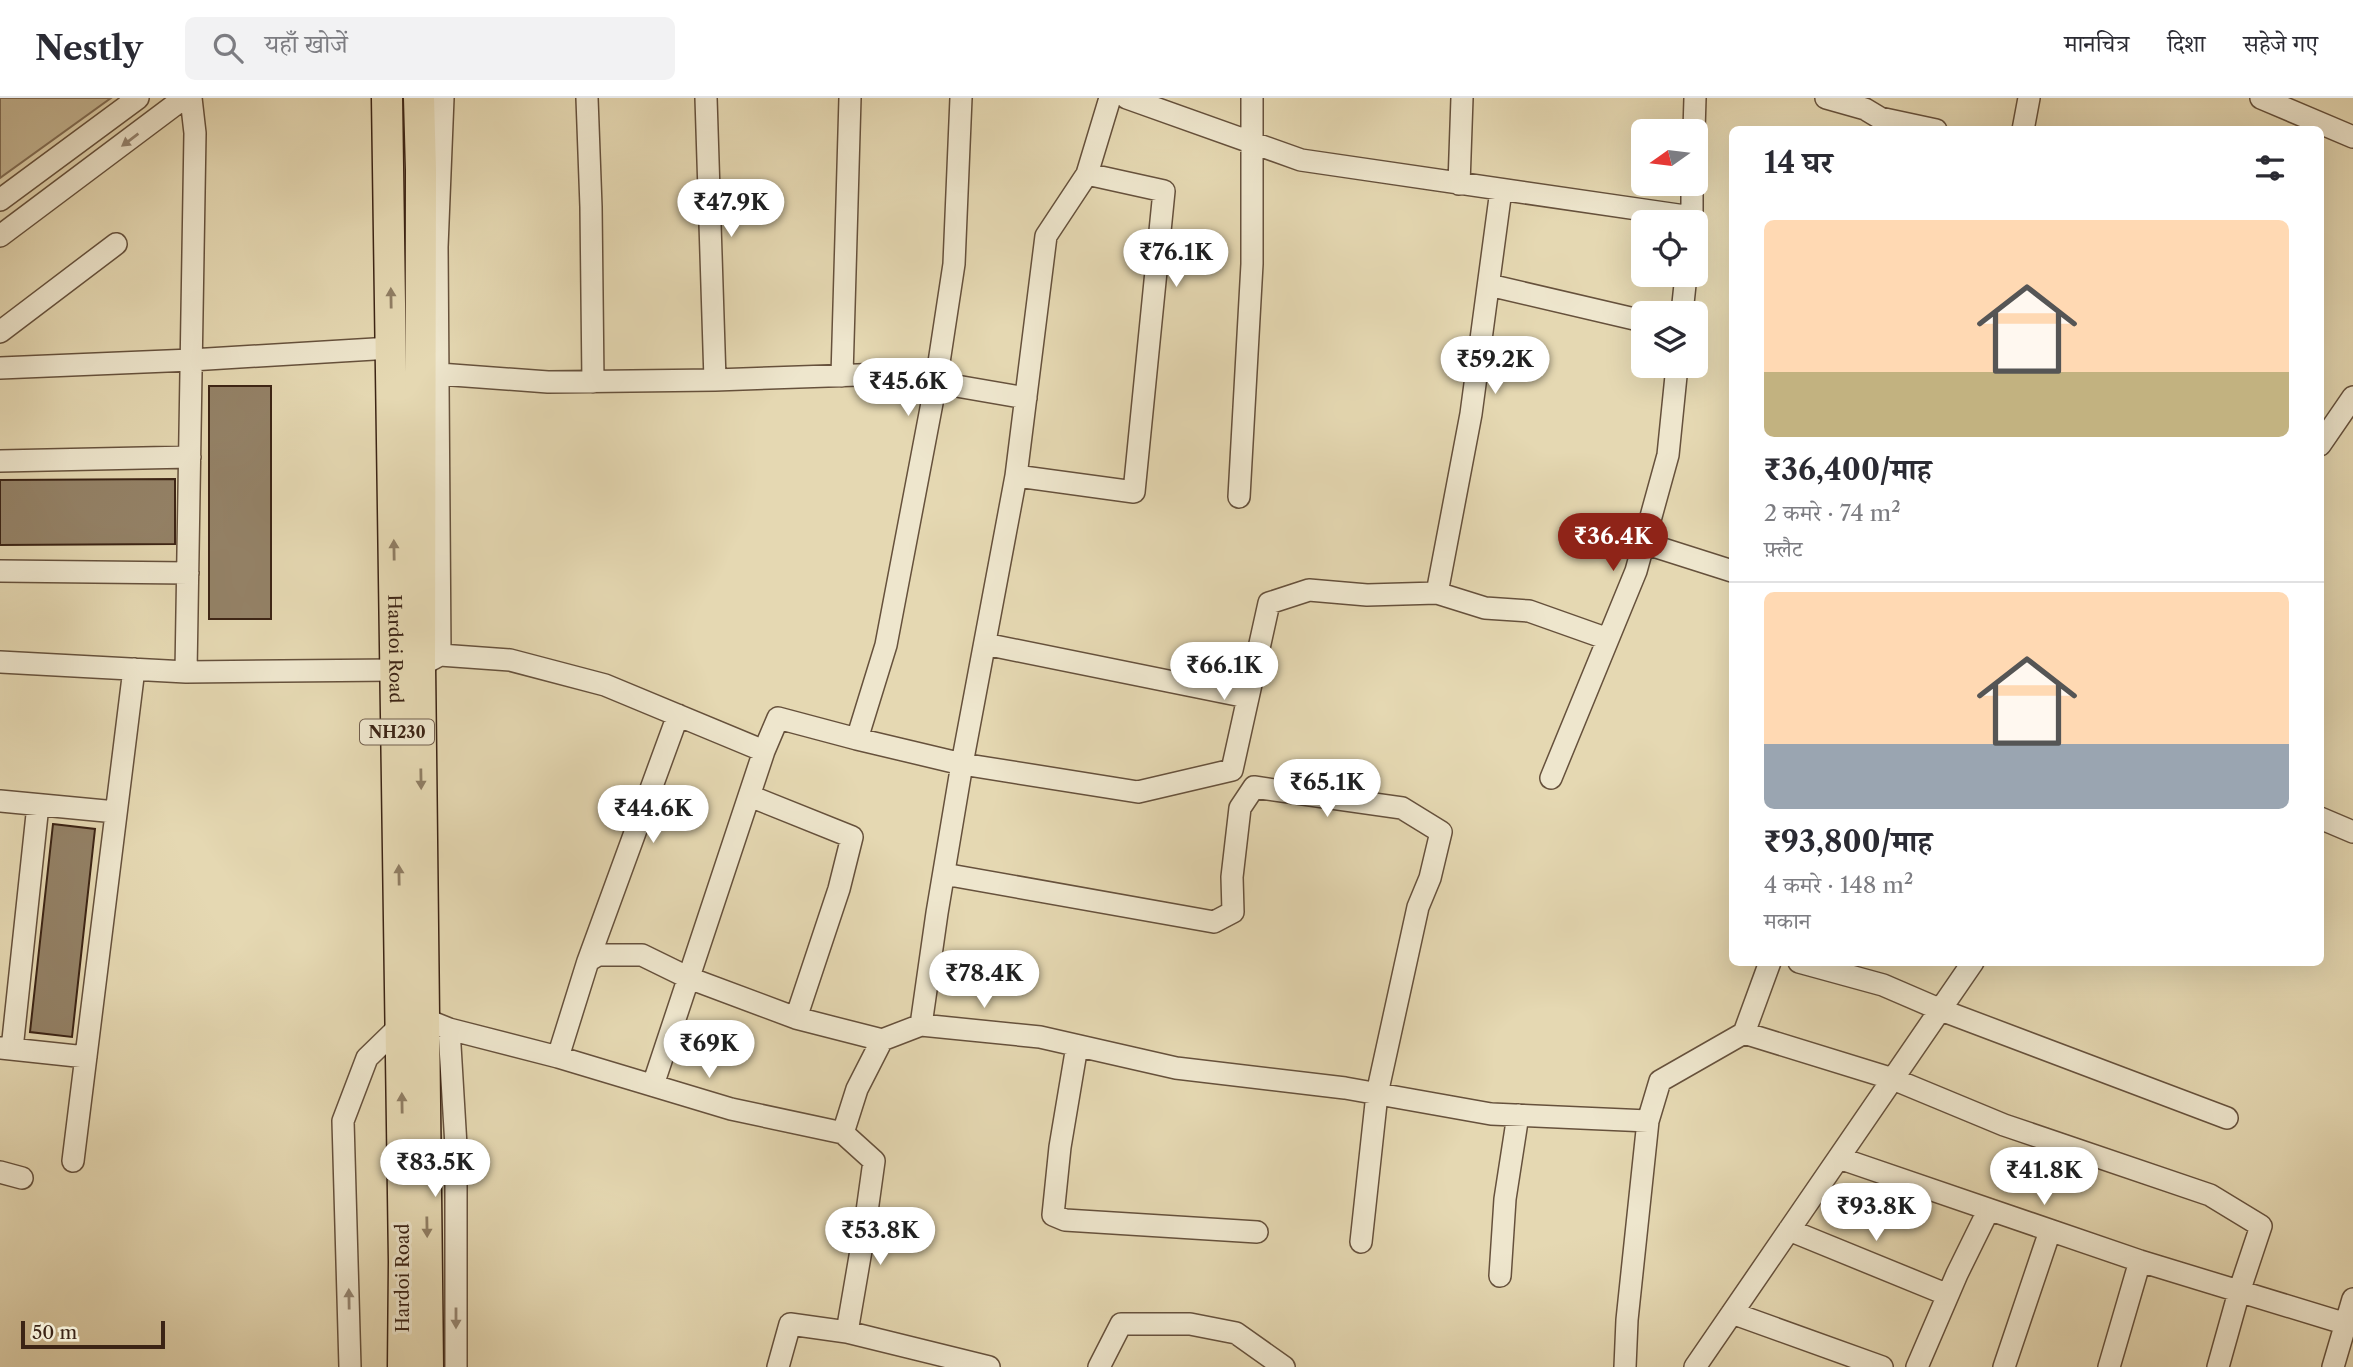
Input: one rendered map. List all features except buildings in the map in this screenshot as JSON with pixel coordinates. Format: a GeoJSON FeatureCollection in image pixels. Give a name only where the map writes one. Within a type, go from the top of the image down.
{"type":"FeatureCollection","features":[{"type":"Feature","properties":{"kind":"highway","name":"Hardoi Road"},"geometry":{"type":"LineString","coordinates":[[387,98],[391,348],[418,663]]}},
{"type":"Feature","properties":{"kind":"highway","name":"Hardoi Road"},"geometry":{"type":"LineString","coordinates":[[419,98],[421,170],[418,663],[428,1367]]}},
{"type":"Feature","properties":{"kind":"highway","name":"Hardoi Road"},"geometry":{"type":"LineString","coordinates":[[403,1367],[404,1262],[425,1024]]}},
{"type":"Feature","properties":{"kind":"street"},"geometry":{"type":"LineString","coordinates":[[0,200],[138,98]]}},
{"type":"Feature","properties":{"kind":"street"},"geometry":{"type":"LineString","coordinates":[[0,236],[184,98]]}},
{"type":"Feature","properties":{"kind":"street"},"geometry":{"type":"LineString","coordinates":[[186,672],[195,133],[191,98]]}},
{"type":"Feature","properties":{"kind":"street"},"geometry":{"type":"LineString","coordinates":[[418,663],[439,374],[437,247],[443,98]]}},
{"type":"Feature","properties":{"kind":"street"},"geometry":{"type":"LineString","coordinates":[[587,98],[593,382]]}},
{"type":"Feature","properties":{"kind":"street"},"geometry":{"type":"LineString","coordinates":[[706,98],[715,380]]}},
{"type":"Feature","properties":{"kind":"street"},"geometry":{"type":"LineString","coordinates":[[842,376],[850,98]]}},
{"type":"Feature","properties":{"kind":"street"},"geometry":{"type":"LineString","coordinates":[[857,739],[886,645],[936,382],[954,264],[961,98]]}},
{"type":"Feature","properties":{"kind":"street"},"geometry":{"type":"LineString","coordinates":[[921,1025],[962,764],[1016,476],[1046,236],[1087,174],[1110,98]]}},
{"type":"Feature","properties":{"kind":"street"},"geometry":{"type":"LineString","coordinates":[[1127,98],[1301,160],[1631,211]]}},
{"type":"Feature","properties":{"kind":"street"},"geometry":{"type":"LineString","coordinates":[[1239,497],[1252,264],[1252,98]]}},
{"type":"Feature","properties":{"kind":"street"},"geometry":{"type":"LineString","coordinates":[[1459,184],[1462,98]]}},
{"type":"Feature","properties":{"kind":"street"},"geometry":{"type":"LineString","coordinates":[[1694,119],[1695,98]]}},
{"type":"Feature","properties":{"kind":"street"},"geometry":{"type":"LineString","coordinates":[[1826,98],[1865,109],[1879,124],[1898,126]]}},
{"type":"Feature","properties":{"kind":"street"},"geometry":{"type":"LineString","coordinates":[[2024,126],[2029,98]]}},
{"type":"Feature","properties":{"kind":"street"},"geometry":{"type":"LineString","coordinates":[[2261,98],[2353,137]]}},
{"type":"Feature","properties":{"kind":"street"},"geometry":{"type":"LineString","coordinates":[[1016,476],[1135,492],[1164,191],[1087,174]]}},
{"type":"Feature","properties":{"kind":"street"},"geometry":{"type":"LineString","coordinates":[[1437,593],[1471,414],[1501,190]]}},
{"type":"Feature","properties":{"kind":"street"},"geometry":{"type":"LineString","coordinates":[[0,332],[116,244]]}},
{"type":"Feature","properties":{"kind":"street"},"geometry":{"type":"LineString","coordinates":[[1489,285],[1631,318]]}},
{"type":"Feature","properties":{"kind":"street"},"geometry":{"type":"LineString","coordinates":[[0,368],[391,348]]}},
{"type":"Feature","properties":{"kind":"street"},"geometry":{"type":"LineString","coordinates":[[439,374],[548,382],[887,374],[1026,398]]}},
{"type":"Feature","properties":{"kind":"street"},"geometry":{"type":"LineString","coordinates":[[1552,778],[1636,571],[1668,455],[1676,378]]}},
{"type":"Feature","properties":{"kind":"street"},"geometry":{"type":"LineString","coordinates":[[2324,439],[2353,397]]}},
{"type":"Feature","properties":{"kind":"street"},"geometry":{"type":"LineString","coordinates":[[0,461],[190,457]]}},
{"type":"Feature","properties":{"kind":"street"},"geometry":{"type":"LineString","coordinates":[[1644,543],[1729,570]]}},
{"type":"Feature","properties":{"kind":"street"},"geometry":{"type":"LineString","coordinates":[[0,571],[188,573]]}},
{"type":"Feature","properties":{"kind":"street"},"geometry":{"type":"LineString","coordinates":[[653,1085],[764,751],[778,718],[962,764],[1139,792],[1232,770],[1269,603],[1309,590],[1367,595],[1437,593],[1485,608],[1530,611],[1608,639]]}},
{"type":"Feature","properties":{"kind":"street"},"geometry":{"type":"LineString","coordinates":[[985,644],[1247,697]]}},
{"type":"Feature","properties":{"kind":"street"},"geometry":{"type":"LineString","coordinates":[[0,663],[186,672],[510,660],[605,685],[764,751]]}},
{"type":"Feature","properties":{"kind":"street"},"geometry":{"type":"LineString","coordinates":[[73,1161],[134,668]]}},
{"type":"Feature","properties":{"kind":"street"},"geometry":{"type":"LineString","coordinates":[[558,1057],[589,961],[678,715]]}},
{"type":"Feature","properties":{"kind":"street"},"geometry":{"type":"LineString","coordinates":[[944,874],[1214,922],[1233,912],[1233,877],[1240,808],[1254,787],[1402,808],[1441,832],[1430,878],[1418,907],[1377,1094],[1361,1242]]}},
{"type":"Feature","properties":{"kind":"street"},"geometry":{"type":"LineString","coordinates":[[750,796],[852,836],[839,889],[796,1018]]}},
{"type":"Feature","properties":{"kind":"street"},"geometry":{"type":"LineString","coordinates":[[0,801],[116,812]]}},
{"type":"Feature","properties":{"kind":"street"},"geometry":{"type":"LineString","coordinates":[[38,804],[6,1049],[86,1057]]}},
{"type":"Feature","properties":{"kind":"street"},"geometry":{"type":"LineString","coordinates":[[2324,820],[2353,832]]}},
{"type":"Feature","properties":{"kind":"street"},"geometry":{"type":"LineString","coordinates":[[589,961],[598,955],[642,955],[689,978],[796,1018],[882,1040],[921,1025],[1040,1037],[1176,1068],[1377,1094],[1491,1114],[1648,1121]]}},
{"type":"Feature","properties":{"kind":"street"},"geometry":{"type":"LineString","coordinates":[[1625,1367],[1627,1320],[1648,1121],[1660,1081],[1744,1032],[1769,966]]}},
{"type":"Feature","properties":{"kind":"street"},"geometry":{"type":"LineString","coordinates":[[1814,966],[1883,985],[1941,1010],[2227,1118]]}},
{"type":"Feature","properties":{"kind":"street"},"geometry":{"type":"LineString","coordinates":[[1695,1367],[1970,966]]}},
{"type":"Feature","properties":{"kind":"street"},"geometry":{"type":"LineString","coordinates":[[425,1024],[456,1146],[456,1367]]}},
{"type":"Feature","properties":{"kind":"street"},"geometry":{"type":"LineString","coordinates":[[350,1367],[343,1121],[367,1058],[425,1024],[558,1057],[731,1109],[843,1133],[874,1161],[848,1332]]}},
{"type":"Feature","properties":{"kind":"street"},"geometry":{"type":"LineString","coordinates":[[1744,1032],[1893,1079],[2004,1125],[2210,1195],[2262,1226],[2239,1292],[2218,1367]]}},
{"type":"Feature","properties":{"kind":"street"},"geometry":{"type":"LineString","coordinates":[[843,1133],[857,1089],[882,1040]]}},
{"type":"Feature","properties":{"kind":"street"},"geometry":{"type":"LineString","coordinates":[[1077,1046],[1060,1147],[1053,1215],[1065,1220],[1257,1232]]}},
{"type":"Feature","properties":{"kind":"street"},"geometry":{"type":"LineString","coordinates":[[1500,1276],[1505,1199],[1518,1115]]}},
{"type":"Feature","properties":{"kind":"street"},"geometry":{"type":"LineString","coordinates":[[1839,1158],[2140,1261],[2349,1325]]}},
{"type":"Feature","properties":{"kind":"street"},"geometry":{"type":"LineString","coordinates":[[0,1172],[22,1178]]}},
{"type":"Feature","properties":{"kind":"street"},"geometry":{"type":"LineString","coordinates":[[1917,1367],[1988,1211]]}},
{"type":"Feature","properties":{"kind":"street"},"geometry":{"type":"LineString","coordinates":[[1789,1230],[1948,1295]]}},
{"type":"Feature","properties":{"kind":"street"},"geometry":{"type":"LineString","coordinates":[[2004,1367],[2050,1231]]}},
{"type":"Feature","properties":{"kind":"street"},"geometry":{"type":"LineString","coordinates":[[2109,1367],[2140,1261]]}},
{"type":"Feature","properties":{"kind":"street"},"geometry":{"type":"LineString","coordinates":[[2333,1367],[2349,1325],[2353,1299]]}},
{"type":"Feature","properties":{"kind":"street"},"geometry":{"type":"LineString","coordinates":[[1731,1313],[1882,1367]]}},
{"type":"Feature","properties":{"kind":"street"},"geometry":{"type":"LineString","coordinates":[[778,1367],[790,1324],[848,1332],[989,1367]]}},
{"type":"Feature","properties":{"kind":"street"},"geometry":{"type":"LineString","coordinates":[[1099,1367],[1121,1324],[1190,1324],[1237,1334],[1284,1367]]}},
{"type":"Feature","properties":{"kind":"shaded area"},"geometry":{"type":"Polygon","coordinates":[[[0,98],[111,98],[0,178],[0,98]]]}}]}
